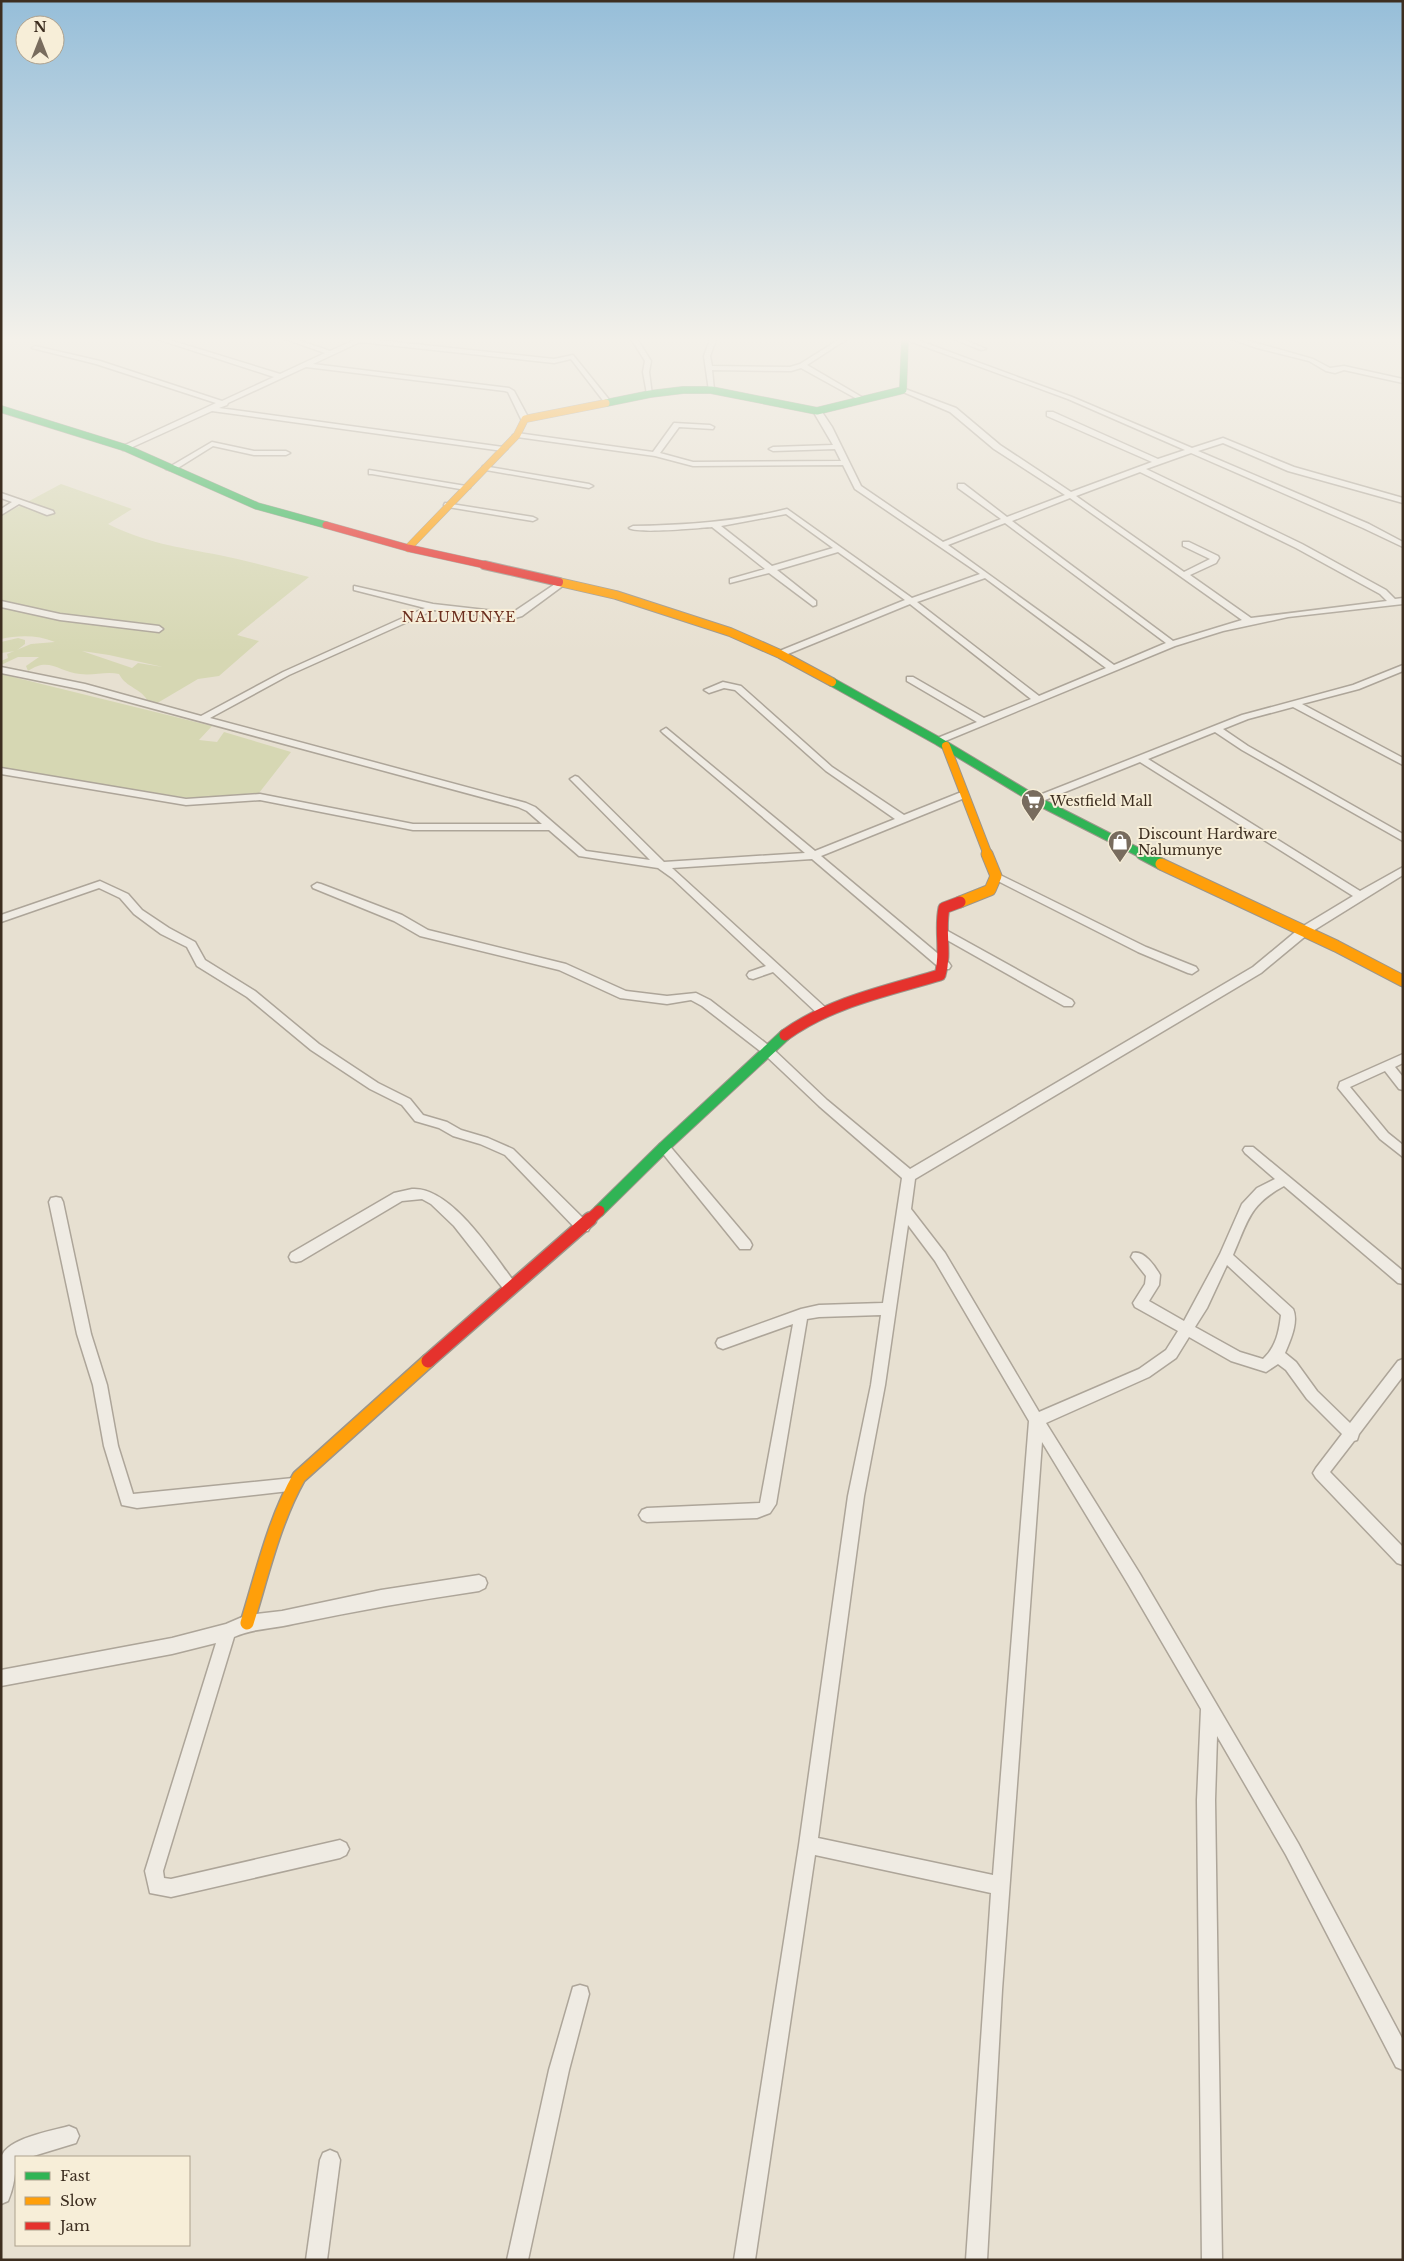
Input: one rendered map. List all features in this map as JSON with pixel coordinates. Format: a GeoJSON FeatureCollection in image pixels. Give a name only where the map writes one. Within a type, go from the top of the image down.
{"type":"FeatureCollection","features":[{"type":"Feature","properties":{"kind":"street"},"geometry":{"type":"LineString","coordinates":[[108,443],[126,448],[257,506],[408,548],[564,582],[688,617],[730,632],[780,654],[942,743],[1036,800],[1183,876],[1304,931],[1403,981]]}},
{"type":"Feature","properties":{"kind":"street"},"geometry":{"type":"LineString","coordinates":[[126,448],[138,443]]}},
{"type":"Feature","properties":{"kind":"street"},"geometry":{"type":"LineString","coordinates":[[456,443],[503,449]]}},
{"type":"Feature","properties":{"kind":"street"},"geometry":{"type":"LineString","coordinates":[[408,548],[509,443]]}},
{"type":"Feature","properties":{"kind":"street"},"geometry":{"type":"LineString","coordinates":[[572,443],[655,454],[693,464],[846,463]]}},
{"type":"Feature","properties":{"kind":"street"},"geometry":{"type":"LineString","coordinates":[[655,454],[664,443]]}},
{"type":"Feature","properties":{"kind":"street"},"geometry":{"type":"LineString","coordinates":[[836,443],[858,487],[986,575],[1112,668]]}},
{"type":"Feature","properties":{"kind":"street"},"geometry":{"type":"LineString","coordinates":[[992,443],[1070,495],[1249,621]]}},
{"type":"Feature","properties":{"kind":"street"},"geometry":{"type":"LineString","coordinates":[[1114,443],[1158,462]]}},
{"type":"Feature","properties":{"kind":"street"},"geometry":{"type":"LineString","coordinates":[[1174,443],[1366,526],[1403,545]]}},
{"type":"Feature","properties":{"kind":"street"},"geometry":{"type":"LineString","coordinates":[[941,545],[1004,519],[1215,443]]}},
{"type":"Feature","properties":{"kind":"street"},"geometry":{"type":"LineString","coordinates":[[1229,443],[1291,469],[1403,501]]}},
{"type":"Feature","properties":{"kind":"street"},"geometry":{"type":"LineString","coordinates":[[170,469],[212,444],[254,453],[286,454]]}},
{"type":"Feature","properties":{"kind":"street"},"geometry":{"type":"LineString","coordinates":[[773,449],[838,447]]}},
{"type":"Feature","properties":{"kind":"street"},"geometry":{"type":"LineString","coordinates":[[486,468],[589,486]]}},
{"type":"Feature","properties":{"kind":"street"},"geometry":{"type":"LineString","coordinates":[[1140,469],[1299,546],[1383,592],[1393,602]]}},
{"type":"Feature","properties":{"kind":"street"},"geometry":{"type":"LineString","coordinates":[[372,472],[466,488]]}},
{"type":"Feature","properties":{"kind":"street"},"geometry":{"type":"LineString","coordinates":[[961,486],[1172,644]]}},
{"type":"Feature","properties":{"kind":"street"},"geometry":{"type":"LineString","coordinates":[[1,495],[50,513]]}},
{"type":"Feature","properties":{"kind":"street"},"geometry":{"type":"LineString","coordinates":[[1,514],[18,501]]}},
{"type":"Feature","properties":{"kind":"street"},"geometry":{"type":"LineString","coordinates":[[448,505],[533,520]]}},
{"type":"Feature","properties":{"kind":"street"},"geometry":{"type":"LineString","coordinates":[[633,528],[663,528],[750,519],[788,511],[911,601],[1038,700]]}},
{"type":"Feature","properties":{"kind":"street"},"geometry":{"type":"LineString","coordinates":[[712,523],[813,603]]}},
{"type":"Feature","properties":{"kind":"street"},"geometry":{"type":"LineString","coordinates":[[1184,575],[1213,561],[1215,558],[1186,544]]}},
{"type":"Feature","properties":{"kind":"street"},"geometry":{"type":"LineString","coordinates":[[733,581],[838,548]]}},
{"type":"Feature","properties":{"kind":"street"},"geometry":{"type":"LineString","coordinates":[[780,654],[911,601],[986,575]]}},
{"type":"Feature","properties":{"kind":"street"},"geometry":{"type":"LineString","coordinates":[[357,588],[432,607],[512,616],[519,614],[564,582]]}},
{"type":"Feature","properties":{"kind":"street"},"geometry":{"type":"LineString","coordinates":[[942,743],[984,722],[1172,644],[1249,621],[1403,601]]}},
{"type":"Feature","properties":{"kind":"street"},"geometry":{"type":"LineString","coordinates":[[1,604],[60,617],[159,629]]}},
{"type":"Feature","properties":{"kind":"street"},"geometry":{"type":"LineString","coordinates":[[202,719],[272,682],[432,607]]}},
{"type":"Feature","properties":{"kind":"street"},"geometry":{"type":"LineString","coordinates":[[1036,800],[1256,714],[1356,687],[1403,668]]}},
{"type":"Feature","properties":{"kind":"street"},"geometry":{"type":"LineString","coordinates":[[1,670],[85,688],[522,806],[530,809],[582,854],[588,856],[662,865],[812,856],[963,795]]}},
{"type":"Feature","properties":{"kind":"street"},"geometry":{"type":"LineString","coordinates":[[910,679],[984,722]]}},
{"type":"Feature","properties":{"kind":"street"},"geometry":{"type":"LineString","coordinates":[[709,690],[723,686],[738,688],[830,768],[902,819]]}},
{"type":"Feature","properties":{"kind":"street"},"geometry":{"type":"LineString","coordinates":[[1294,704],[1403,762]]}},
{"type":"Feature","properties":{"kind":"street"},"geometry":{"type":"LineString","coordinates":[[1217,729],[1239,744],[1403,838]]}},
{"type":"Feature","properties":{"kind":"street"},"geometry":{"type":"LineString","coordinates":[[666,731],[812,856],[945,966]]}},
{"type":"Feature","properties":{"kind":"street"},"geometry":{"type":"LineString","coordinates":[[942,743],[996,876],[1105,932],[1171,963],[1192,970]]}},
{"type":"Feature","properties":{"kind":"street"},"geometry":{"type":"LineString","coordinates":[[1140,759],[1360,896]]}},
{"type":"Feature","properties":{"kind":"street"},"geometry":{"type":"LineString","coordinates":[[1,771],[186,802],[260,797],[412,828],[550,827]]}},
{"type":"Feature","properties":{"kind":"street"},"geometry":{"type":"LineString","coordinates":[[575,779],[662,865],[823,1012]]}},
{"type":"Feature","properties":{"kind":"street"},"geometry":{"type":"LineString","coordinates":[[909,1176],[1258,970],[1304,931],[1403,870]]}},
{"type":"Feature","properties":{"kind":"street"},"geometry":{"type":"LineString","coordinates":[[247,1623],[262,1572],[293,1485],[510,1287],[583,1227],[664,1147],[799,1024],[823,1012],[853,1001],[940,975],[945,966],[947,945],[941,913],[944,908],[990,890],[996,876]]}},
{"type":"Feature","properties":{"kind":"street"},"geometry":{"type":"LineString","coordinates":[[1,919],[100,884],[124,896],[138,912],[191,945],[201,963],[251,994],[315,1047],[374,1086],[406,1102],[419,1118],[443,1124],[457,1133],[484,1141],[509,1152],[583,1227]]}},
{"type":"Feature","properties":{"kind":"street"},"geometry":{"type":"LineString","coordinates":[[317,886],[398,918],[424,933],[562,967],[624,995],[667,1000],[692,996],[706,1003],[768,1051],[823,1103],[909,1176]]}},
{"type":"Feature","properties":{"kind":"street"},"geometry":{"type":"LineString","coordinates":[[944,933],[1068,1003]]}},
{"type":"Feature","properties":{"kind":"street"},"geometry":{"type":"LineString","coordinates":[[754,975],[774,967]]}},
{"type":"Feature","properties":{"kind":"street"},"geometry":{"type":"LineString","coordinates":[[1403,1058],[1344,1085],[1344,1088],[1384,1136],[1403,1152]]}},
{"type":"Feature","properties":{"kind":"street"},"geometry":{"type":"LineString","coordinates":[[1388,1066],[1403,1086]]}},
{"type":"Feature","properties":{"kind":"street"},"geometry":{"type":"LineString","coordinates":[[664,1147],[745,1245]]}},
{"type":"Feature","properties":{"kind":"street"},"geometry":{"type":"LineString","coordinates":[[1249,1150],[1403,1279]]}},
{"type":"Feature","properties":{"kind":"street"},"geometry":{"type":"LineString","coordinates":[[744,2260],[808,1846],[856,1496],[878,1384],[909,1176]]}},
{"type":"Feature","properties":{"kind":"street"},"geometry":{"type":"LineString","coordinates":[[1036,1420],[1144,1373],[1171,1354],[1202,1304],[1247,1208],[1262,1192],[1285,1180]]}},
{"type":"Feature","properties":{"kind":"street"},"geometry":{"type":"LineString","coordinates":[[296,1257],[399,1197],[416,1193],[428,1196],[442,1206],[473,1239],[510,1287]]}},
{"type":"Feature","properties":{"kind":"street"},"geometry":{"type":"LineString","coordinates":[[56,1202],[84,1334],[100,1385],[111,1446],[127,1500],[137,1501],[293,1485]]}},
{"type":"Feature","properties":{"kind":"street"},"geometry":{"type":"LineString","coordinates":[[904,1210],[940,1257],[1036,1420],[1134,1579],[1292,1849],[1403,2060]]}},
{"type":"Feature","properties":{"kind":"street"},"geometry":{"type":"LineString","coordinates":[[1138,1257],[1153,1276],[1152,1285],[1140,1303],[1186,1331],[1236,1357],[1266,1366],[1277,1355],[1286,1333],[1288,1313],[1226,1256]]}},
{"type":"Feature","properties":{"kind":"street"},"geometry":{"type":"LineString","coordinates":[[723,1343],[801,1315],[829,1310],[888,1309]]}},
{"type":"Feature","properties":{"kind":"street"},"geometry":{"type":"LineString","coordinates":[[647,1515],[757,1511],[766,1508],[794,1364],[801,1315]]}},
{"type":"Feature","properties":{"kind":"street"},"geometry":{"type":"LineString","coordinates":[[1277,1355],[1291,1366],[1312,1395],[1351,1434]]}},
{"type":"Feature","properties":{"kind":"street"},"geometry":{"type":"LineString","coordinates":[[1403,1365],[1321,1472],[1403,1558]]}},
{"type":"Feature","properties":{"kind":"street"},"geometry":{"type":"LineString","coordinates":[[976,2260],[1001,1886],[1036,1420]]}},
{"type":"Feature","properties":{"kind":"street"},"geometry":{"type":"LineString","coordinates":[[1,1678],[172,1646],[227,1632],[247,1623],[282,1619],[381,1598],[479,1583]]}},
{"type":"Feature","properties":{"kind":"street"},"geometry":{"type":"LineString","coordinates":[[227,1632],[154,1871],[156,1887],[171,1888],[340,1849]]}},
{"type":"Feature","properties":{"kind":"street"},"geometry":{"type":"LineString","coordinates":[[1209,1708],[1206,1800],[1212,2260]]}},
{"type":"Feature","properties":{"kind":"street"},"geometry":{"type":"LineString","coordinates":[[808,1846],[1001,1886]]}},
{"type":"Feature","properties":{"kind":"street"},"geometry":{"type":"LineString","coordinates":[[517,2260],[559,2070],[580,1994]]}},
{"type":"Feature","properties":{"kind":"street"},"geometry":{"type":"LineString","coordinates":[[1,2194],[5,2175],[11,2160],[17,2152],[70,2136]]}},
{"type":"Feature","properties":{"kind":"street"},"geometry":{"type":"LineString","coordinates":[[316,2260],[330,2160]]}},
{"type":"Feature","properties":{"kind":"green space"},"geometry":{"type":"Polygon","coordinates":[[[61,484],[132,509],[108,524],[136,536],[162,544],[230,557],[309,577],[237,635],[259,641],[219,676],[198,679],[154,705],[149,703],[142,694],[126,683],[119,674],[80,674],[48,665],[35,667],[28,671],[26,666],[39,657],[18,657],[1,665],[1,661],[8,658],[7,654],[31,644],[55,642],[28,636],[1,639],[1,516],[61,484]],[[82,651],[132,668],[138,663],[163,667],[82,651]]]}},
{"type":"Feature","properties":{"kind":"green space"},"geometry":{"type":"Polygon","coordinates":[[[18,638],[25,640],[25,644],[16,651],[1,653],[1,642],[18,638]]]}},
{"type":"Feature","properties":{"kind":"green space"},"geometry":{"type":"Polygon","coordinates":[[[1,674],[212,726],[199,740],[217,742],[224,732],[291,752],[259,793],[188,798],[1,768],[1,674]]]}},
{"type":"Feature","properties":{"kind":"traffic: fast"},"geometry":{"type":"LineString","coordinates":[[108,443],[126,448],[257,506],[326,525]]}},
{"type":"Feature","properties":{"kind":"traffic: fast"},"geometry":{"type":"LineString","coordinates":[[832,682],[938,741],[1036,800],[1161,864]]}},
{"type":"Feature","properties":{"kind":"traffic: fast"},"geometry":{"type":"LineString","coordinates":[[599,1211],[664,1147],[785,1035]]}},
{"type":"Feature","properties":{"kind":"traffic: slow"},"geometry":{"type":"LineString","coordinates":[[408,548],[510,443]]}},
{"type":"Feature","properties":{"kind":"traffic: slow"},"geometry":{"type":"LineString","coordinates":[[559,582],[616,595],[730,632],[780,654],[832,682]]}},
{"type":"Feature","properties":{"kind":"traffic: slow"},"geometry":{"type":"LineString","coordinates":[[946,746],[963,795],[996,876],[990,890],[960,902]]}},
{"type":"Feature","properties":{"kind":"traffic: slow"},"geometry":{"type":"LineString","coordinates":[[1161,864],[1336,946],[1403,981]]}},
{"type":"Feature","properties":{"kind":"traffic: slow"},"geometry":{"type":"LineString","coordinates":[[247,1623],[279,1523],[290,1493],[299,1477],[428,1361]]}},
{"type":"Feature","properties":{"kind":"traffic: jam"},"geometry":{"type":"LineString","coordinates":[[326,525],[408,548],[559,582]]}},
{"type":"Feature","properties":{"kind":"traffic: jam"},"geometry":{"type":"LineString","coordinates":[[785,1035],[801,1024],[839,1005],[940,975],[944,957],[942,925],[944,908],[960,902]]}},
{"type":"Feature","properties":{"kind":"traffic: jam"},"geometry":{"type":"LineString","coordinates":[[428,1361],[599,1211]]}},
{"type":"Feature","properties":{"kind":"place","name":"Westfield Mall"},"geometry":{"type":"Point","coordinates":[1033,822]}},
{"type":"Feature","properties":{"kind":"place","name":"Discount Hardware Nalumunye"},"geometry":{"type":"Point","coordinates":[1120,863]}},
{"type":"Feature","properties":{"kind":"district","name":"NALUMUNYE"},"geometry":{"type":"Point","coordinates":[459,617]}}]}
